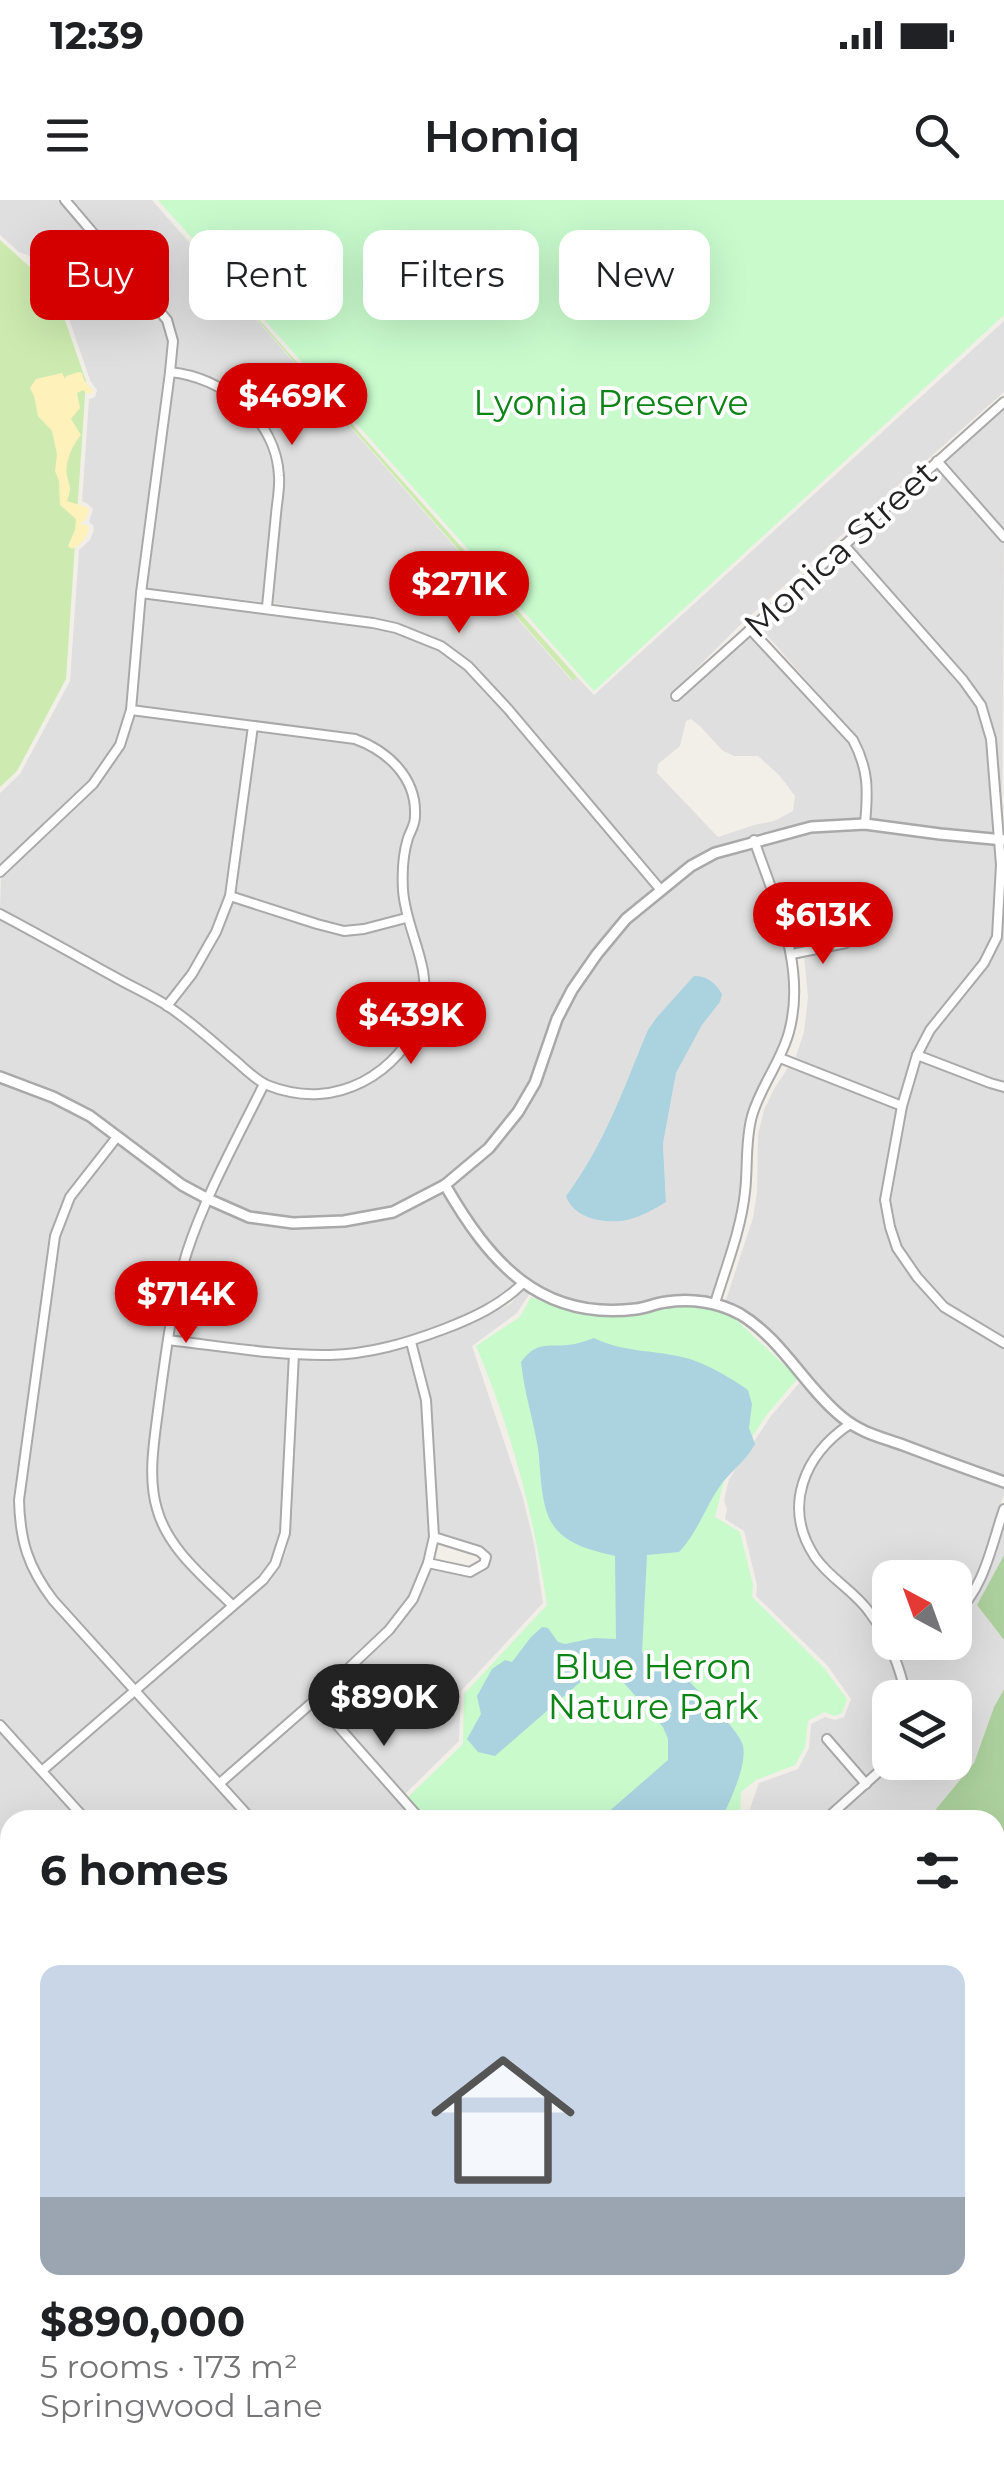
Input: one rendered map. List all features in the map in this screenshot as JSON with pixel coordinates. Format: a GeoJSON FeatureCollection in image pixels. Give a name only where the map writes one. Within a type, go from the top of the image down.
{"type":"FeatureCollection","features":[{"type":"Feature","properties":{"kind":"street"},"geometry":{"type":"LineString","coordinates":[[0,872],[93,784],[120,745],[131,710],[173,341],[167,320],[65,200]]}},
{"type":"Feature","properties":{"kind":"street"},"geometry":{"type":"LineString","coordinates":[[170,372],[218,384],[235,396],[268,437],[280,476],[266,607]]}},
{"type":"Feature","properties":{"kind":"street","name":"Monica Street"},"geometry":{"type":"LineString","coordinates":[[676,696],[1004,402]]}},
{"type":"Feature","properties":{"kind":"street"},"geometry":{"type":"LineString","coordinates":[[937,461],[1004,536]]}},
{"type":"Feature","properties":{"kind":"street"},"geometry":{"type":"LineString","coordinates":[[844,544],[963,680],[980,706],[991,739],[1001,840],[997,937],[984,963],[930,1030],[917,1055],[902,1106],[885,1200],[898,1248],[917,1277],[944,1308],[1004,1344]]}},
{"type":"Feature","properties":{"kind":"street"},"geometry":{"type":"LineString","coordinates":[[142,593],[373,622],[441,646],[468,666],[508,709],[660,889]]}},
{"type":"Feature","properties":{"kind":"street"},"geometry":{"type":"LineString","coordinates":[[750,629],[853,740],[862,758],[868,788],[866,824]]}},
{"type":"Feature","properties":{"kind":"street"},"geometry":{"type":"LineString","coordinates":[[0,914],[167,1006],[264,1084],[318,1094],[344,1089],[382,1070],[406,1045],[424,1008],[424,991],[423,972],[406,918],[402,868],[415,811],[402,772],[388,756],[355,739],[131,710]]}},
{"type":"Feature","properties":{"kind":"street"},"geometry":{"type":"LineString","coordinates":[[167,1006],[192,974],[216,932],[230,896],[254,726]]}},
{"type":"Feature","properties":{"kind":"street"},"geometry":{"type":"LineString","coordinates":[[0,1077],[90,1116],[182,1185],[249,1217],[293,1224],[393,1212],[445,1186],[489,1148],[535,1083],[557,1019],[597,954],[626,919],[691,866],[715,852],[811,826],[866,824],[1001,840]]}},
{"type":"Feature","properties":{"kind":"street"},"geometry":{"type":"LineString","coordinates":[[715,1303],[740,1218],[752,1114],[790,1030],[795,993],[792,954],[754,840]]}},
{"type":"Feature","properties":{"kind":"street"},"geometry":{"type":"LineString","coordinates":[[230,896],[344,930],[406,918]]}},
{"type":"Feature","properties":{"kind":"street"},"geometry":{"type":"LineString","coordinates":[[792,954],[846,942]]}},
{"type":"Feature","properties":{"kind":"street"},"geometry":{"type":"LineString","coordinates":[[917,1055],[1004,1087]]}},
{"type":"Feature","properties":{"kind":"street"},"geometry":{"type":"LineString","coordinates":[[780,1058],[902,1106]]}},
{"type":"Feature","properties":{"kind":"street"},"geometry":{"type":"LineString","coordinates":[[232,1605],[172,1543],[157,1510],[152,1479],[154,1444],[168,1340],[188,1247],[264,1084]]}},
{"type":"Feature","properties":{"kind":"street"},"geometry":{"type":"LineString","coordinates":[[116,1137],[70,1196],[55,1236],[20,1500],[24,1548],[53,1600],[243,1810]]}},
{"type":"Feature","properties":{"kind":"street"},"geometry":{"type":"LineString","coordinates":[[445,1186],[478,1239],[501,1266],[541,1294],[599,1310],[638,1309],[681,1300],[715,1303],[742,1316],[765,1334],[850,1424],[880,1439],[1004,1482]]}},
{"type":"Feature","properties":{"kind":"street"},"geometry":{"type":"LineString","coordinates":[[168,1340],[294,1354],[367,1352],[410,1342],[469,1320],[507,1299],[523,1283]]}},
{"type":"Feature","properties":{"kind":"street"},"geometry":{"type":"LineString","coordinates":[[220,1784],[390,1630],[413,1599],[434,1537],[426,1400],[410,1342]]}},
{"type":"Feature","properties":{"kind":"street"},"geometry":{"type":"LineString","coordinates":[[42,1770],[263,1580],[275,1564],[286,1534],[294,1354]]}},
{"type":"Feature","properties":{"kind":"street"},"geometry":{"type":"LineString","coordinates":[[850,1424],[818,1451],[805,1476],[800,1508],[804,1534],[816,1557],[872,1616]]}},
{"type":"Feature","properties":{"kind":"street"},"geometry":{"type":"LineString","coordinates":[[972,1594],[1004,1509]]}},
{"type":"Feature","properties":{"kind":"street"},"geometry":{"type":"LineString","coordinates":[[428,1563],[470,1572],[484,1564],[486,1557],[434,1537]]}},
{"type":"Feature","properties":{"kind":"street"},"geometry":{"type":"LineString","coordinates":[[315,1700],[413,1810]]}},
{"type":"Feature","properties":{"kind":"street"},"geometry":{"type":"LineString","coordinates":[[0,1725],[77,1810]]}},
{"type":"Feature","properties":{"kind":"street"},"geometry":{"type":"LineString","coordinates":[[827,1739],[866,1784]]}},
{"type":"Feature","properties":{"kind":"street"},"geometry":{"type":"LineString","coordinates":[[837,1810],[872,1778]]}},
{"type":"Feature","properties":{"kind":"shaded area"},"geometry":{"type":"Polygon","coordinates":[[[0,200],[60,200],[86,230],[30,230],[30,256],[0,235],[0,200]]]}},
{"type":"Feature","properties":{"kind":"shaded area"},"geometry":{"type":"Polygon","coordinates":[[[71,200],[152,200],[189,242],[189,320],[257,320],[572,681],[577,677],[594,695],[1004,321],[1004,392],[743,622],[669,696],[676,703],[750,630],[849,742],[858,759],[864,787],[861,819],[809,822],[756,834],[713,848],[661,883],[511,706],[472,663],[444,642],[374,618],[272,603],[284,477],[273,436],[237,391],[219,380],[176,367],[178,342],[169,315],[169,230],[97,230],[71,200]],[[691,719],[686,721],[680,746],[658,764],[657,773],[718,837],[774,821],[793,811],[795,796],[758,756],[734,756],[722,750],[691,719]]]}},
{"type":"Feature","properties":{"kind":"shaded area"},"geometry":{"type":"Polygon","coordinates":[[[69,320],[162,320],[168,341],[126,709],[103,763],[0,865],[0,793],[20,774],[70,681],[79,550],[94,530],[89,522],[93,509],[82,501],[89,399],[95,397],[97,390],[69,320]]]}},
{"type":"Feature","properties":{"kind":"shaded area"},"geometry":{"type":"Polygon","coordinates":[[[175,377],[216,389],[232,399],[264,439],[275,476],[262,602],[147,589],[175,377]]]}},
{"type":"Feature","properties":{"kind":"shaded area"},"geometry":{"type":"Polygon","coordinates":[[[1004,406],[1004,530],[943,461],[1004,406]]]}},
{"type":"Feature","properties":{"kind":"shaded area"},"geometry":{"type":"Polygon","coordinates":[[[937,467],[1004,543],[1002,835],[995,738],[985,705],[967,677],[848,545],[937,467]]]}},
{"type":"Feature","properties":{"kind":"shaded area"},"geometry":{"type":"Polygon","coordinates":[[[841,551],[960,683],[976,707],[986,740],[993,835],[871,820],[873,787],[867,758],[857,738],[757,624],[841,551]]]}},
{"type":"Feature","properties":{"kind":"shaded area"},"geometry":{"type":"Polygon","coordinates":[[[146,598],[373,627],[439,651],[465,670],[504,712],[654,888],[622,916],[568,987],[552,1017],[530,1080],[514,1108],[485,1144],[442,1181],[391,1207],[343,1216],[292,1218],[250,1212],[214,1197],[267,1090],[319,1099],[347,1094],[386,1073],[419,1034],[428,1009],[429,991],[408,889],[412,841],[420,824],[415,789],[392,753],[355,734],[136,706],[146,598]]]}},
{"type":"Feature","properties":{"kind":"shaded area"},"geometry":{"type":"Polygon","coordinates":[[[135,715],[248,730],[225,894],[212,929],[188,971],[165,999],[0,908],[1,878],[97,788],[124,748],[135,715]]]}},
{"type":"Feature","properties":{"kind":"shaded area"},"geometry":{"type":"Polygon","coordinates":[[[258,731],[354,743],[386,760],[398,774],[411,811],[397,868],[401,914],[344,926],[235,893],[258,731]]]}},
{"type":"Feature","properties":{"kind":"shaded area"},"geometry":{"type":"Polygon","coordinates":[[[866,829],[994,845],[992,935],[968,977],[926,1027],[898,1100],[795,1059],[804,1032],[808,997],[804,955],[852,946],[849,937],[801,946],[760,844],[812,831],[866,829]]]}},
{"type":"Feature","properties":{"kind":"shaded area"},"geometry":{"type":"Polygon","coordinates":[[[751,846],[794,952],[799,995],[787,1051],[765,1083],[748,1133],[747,1190],[715,1300],[680,1296],[636,1304],[599,1305],[542,1290],[504,1262],[451,1187],[492,1152],[522,1114],[539,1085],[561,1022],[601,957],[630,923],[694,870],[717,857],[751,846]],[[694,977],[657,1017],[604,1137],[566,1196],[666,1201],[663,1144],[676,1073],[702,1025],[720,1002],[694,977]]]}},
{"type":"Feature","properties":{"kind":"shaded area"},"geometry":{"type":"Polygon","coordinates":[[[1004,900],[1004,1082],[924,1053],[934,1033],[988,966],[1002,938],[1004,900]]]}},
{"type":"Feature","properties":{"kind":"shaded area"},"geometry":{"type":"Polygon","coordinates":[[[233,902],[344,935],[403,924],[418,972],[419,1007],[402,1042],[379,1066],[342,1085],[293,1088],[266,1079],[174,1005],[221,935],[233,902]]]}},
{"type":"Feature","properties":{"kind":"shaded area"},"geometry":{"type":"Polygon","coordinates":[[[0,919],[165,1010],[258,1085],[205,1193],[92,1112],[0,1072],[0,919]]]}},
{"type":"Feature","properties":{"kind":"shaded area"},"geometry":{"type":"Polygon","coordinates":[[[921,1062],[1004,1092],[1004,1338],[946,1304],[902,1247],[894,1226],[890,1201],[893,1176],[906,1108],[921,1062]]]}},
{"type":"Feature","properties":{"kind":"shaded area"},"geometry":{"type":"Polygon","coordinates":[[[789,1066],[896,1109],[881,1199],[885,1228],[894,1251],[940,1310],[1004,1349],[1004,1478],[881,1434],[853,1420],[779,1342],[744,1312],[725,1303],[753,1218],[758,1135],[764,1110],[789,1066]]]}},
{"type":"Feature","properties":{"kind":"shaded area"},"geometry":{"type":"Polygon","coordinates":[[[0,1082],[88,1120],[110,1137],[67,1193],[50,1235],[15,1498],[15,1525],[34,1582],[129,1688],[42,1764],[0,1718],[0,1082]]]}},
{"type":"Feature","properties":{"kind":"shaded area"},"geometry":{"type":"Polygon","coordinates":[[[118,1144],[202,1201],[172,1287],[147,1479],[153,1512],[168,1545],[225,1605],[135,1682],[42,1577],[29,1547],[24,1501],[60,1238],[75,1199],[118,1144]]]}},
{"type":"Feature","properties":{"kind":"shaded area"},"geometry":{"type":"Polygon","coordinates":[[[443,1192],[475,1242],[516,1283],[504,1295],[467,1315],[409,1337],[330,1350],[174,1336],[193,1250],[211,1206],[249,1222],[293,1228],[345,1225],[395,1216],[443,1192]]]}},
{"type":"Feature","properties":{"kind":"shaded area"},"geometry":{"type":"Polygon","coordinates":[[[524,1289],[530,1293],[517,1313],[472,1346],[523,1498],[543,1603],[461,1691],[459,1741],[405,1794],[322,1701],[394,1633],[417,1602],[431,1568],[469,1577],[489,1566],[489,1554],[481,1547],[438,1533],[431,1400],[416,1345],[472,1324],[510,1304],[524,1289]]]}},
{"type":"Feature","properties":{"kind":"shaded area"},"geometry":{"type":"Polygon","coordinates":[[[172,1345],[289,1358],[278,1547],[259,1576],[231,1599],[176,1541],[162,1509],[157,1479],[158,1445],[172,1345]]]}},
{"type":"Feature","properties":{"kind":"shaded area"},"geometry":{"type":"Polygon","coordinates":[[[407,1348],[422,1400],[429,1536],[409,1596],[386,1627],[220,1777],[142,1690],[266,1584],[279,1567],[290,1534],[299,1359],[331,1360],[407,1348]]]}},
{"type":"Feature","properties":{"kind":"shaded area"},"geometry":{"type":"Polygon","coordinates":[[[801,1381],[842,1423],[815,1447],[800,1473],[795,1507],[799,1534],[812,1560],[866,1615],[872,1625],[872,1660],[890,1660],[898,1680],[872,1680],[872,1770],[866,1777],[827,1733],[820,1738],[859,1783],[829,1810],[750,1810],[759,1783],[798,1769],[809,1748],[811,1724],[825,1717],[844,1717],[851,1699],[827,1665],[756,1596],[744,1531],[725,1519],[729,1479],[771,1416],[801,1381]]]}},
{"type":"Feature","properties":{"kind":"shaded area"},"geometry":{"type":"Polygon","coordinates":[[[850,1430],[879,1444],[1004,1487],[972,1585],[972,1560],[872,1560],[872,1609],[819,1555],[808,1533],[805,1508],[809,1478],[822,1454],[850,1430]]]}},
{"type":"Feature","properties":{"kind":"shaded area"},"geometry":{"type":"Polygon","coordinates":[[[1004,1524],[1004,1555],[977,1605],[1004,1640],[1004,1689],[972,1765],[972,1680],[908,1680],[900,1660],[972,1660],[972,1602],[981,1589],[1004,1524]]]}},
{"type":"Feature","properties":{"kind":"shaded area"},"geometry":{"type":"Polygon","coordinates":[[[136,1696],[238,1810],[83,1810],[49,1771],[136,1696]]]}},
{"type":"Feature","properties":{"kind":"shaded area"},"geometry":{"type":"Polygon","coordinates":[[[315,1707],[407,1810],[250,1810],[227,1784],[315,1707]]]}},
{"type":"Feature","properties":{"kind":"shaded area"},"geometry":{"type":"Polygon","coordinates":[[[0,1731],[71,1810],[0,1810],[0,1731]]]}},
{"type":"Feature","properties":{"kind":"shaded area"},"geometry":{"type":"Polygon","coordinates":[[[877,1780],[960,1780],[935,1810],[844,1810],[877,1780]]]}},
{"type":"Feature","properties":{"kind":"green space","name":"Lyonia Preserve"},"geometry":{"type":"Polygon","coordinates":[[[158,200],[1004,200],[1004,315],[594,691],[265,320],[343,320],[343,230],[189,230],[189,235],[158,200]]]}},
{"type":"Feature","properties":{"kind":"green space"},"geometry":{"type":"Polygon","coordinates":[[[0,240],[30,267],[30,320],[65,320],[86,381],[66,679],[17,771],[0,787],[0,240]]]}},
{"type":"Feature","properties":{"kind":"green space"},"geometry":{"type":"Polygon","coordinates":[[[258,320],[577,677],[573,681],[258,320]]]}},
{"type":"Feature","properties":{"kind":"green space","name":"Blue Heron Nature Park"},"geometry":{"type":"Polygon","coordinates":[[[531,1297],[557,1307],[607,1317],[675,1305],[708,1308],[730,1314],[798,1378],[768,1413],[725,1477],[715,1517],[740,1532],[753,1585],[752,1597],[824,1668],[847,1699],[842,1713],[834,1716],[824,1712],[808,1721],[805,1747],[795,1765],[756,1780],[741,1792],[740,1810],[414,1810],[405,1800],[463,1744],[464,1694],[547,1605],[520,1473],[476,1346],[520,1317],[531,1297]]]}},
{"type":"Feature","properties":{"kind":"green space"},"geometry":{"type":"Polygon","coordinates":[[[1004,1555],[1004,1640],[977,1605],[1004,1555]]]}},
{"type":"Feature","properties":{"kind":"green space"},"geometry":{"type":"Polygon","coordinates":[[[1004,1689],[1004,1810],[935,1810],[960,1780],[972,1780],[974,1763],[1004,1689]]]}},
{"type":"Feature","properties":{"kind":"sand"},"geometry":{"type":"Polygon","coordinates":[[[79,372],[93,391],[90,395],[83,390],[77,393],[80,408],[71,419],[81,435],[68,460],[67,501],[89,510],[80,524],[89,526],[84,540],[72,549],[68,546],[76,519],[60,505],[52,431],[38,416],[30,388],[36,379],[62,373],[65,379],[79,372]]]}},
{"type":"Feature","properties":{"kind":"water"},"geometry":{"type":"Polygon","coordinates":[[[694,976],[711,981],[722,994],[676,1073],[663,1144],[666,1202],[627,1220],[588,1217],[575,1209],[566,1196],[602,1136],[648,1030],[694,976]]]}},
{"type":"Feature","properties":{"kind":"water"},"geometry":{"type":"Polygon","coordinates":[[[594,1338],[615,1346],[691,1359],[748,1390],[752,1404],[749,1428],[755,1444],[752,1449],[723,1482],[679,1552],[647,1555],[642,1652],[669,1679],[683,1675],[726,1720],[743,1746],[740,1773],[726,1810],[610,1810],[668,1760],[668,1739],[663,1727],[616,1674],[586,1677],[495,1756],[478,1752],[467,1739],[481,1714],[477,1696],[492,1669],[505,1660],[512,1662],[542,1627],[565,1644],[594,1638],[616,1639],[615,1556],[573,1542],[553,1525],[543,1498],[538,1448],[524,1384],[521,1362],[527,1355],[537,1348],[594,1338]]]}}]}
